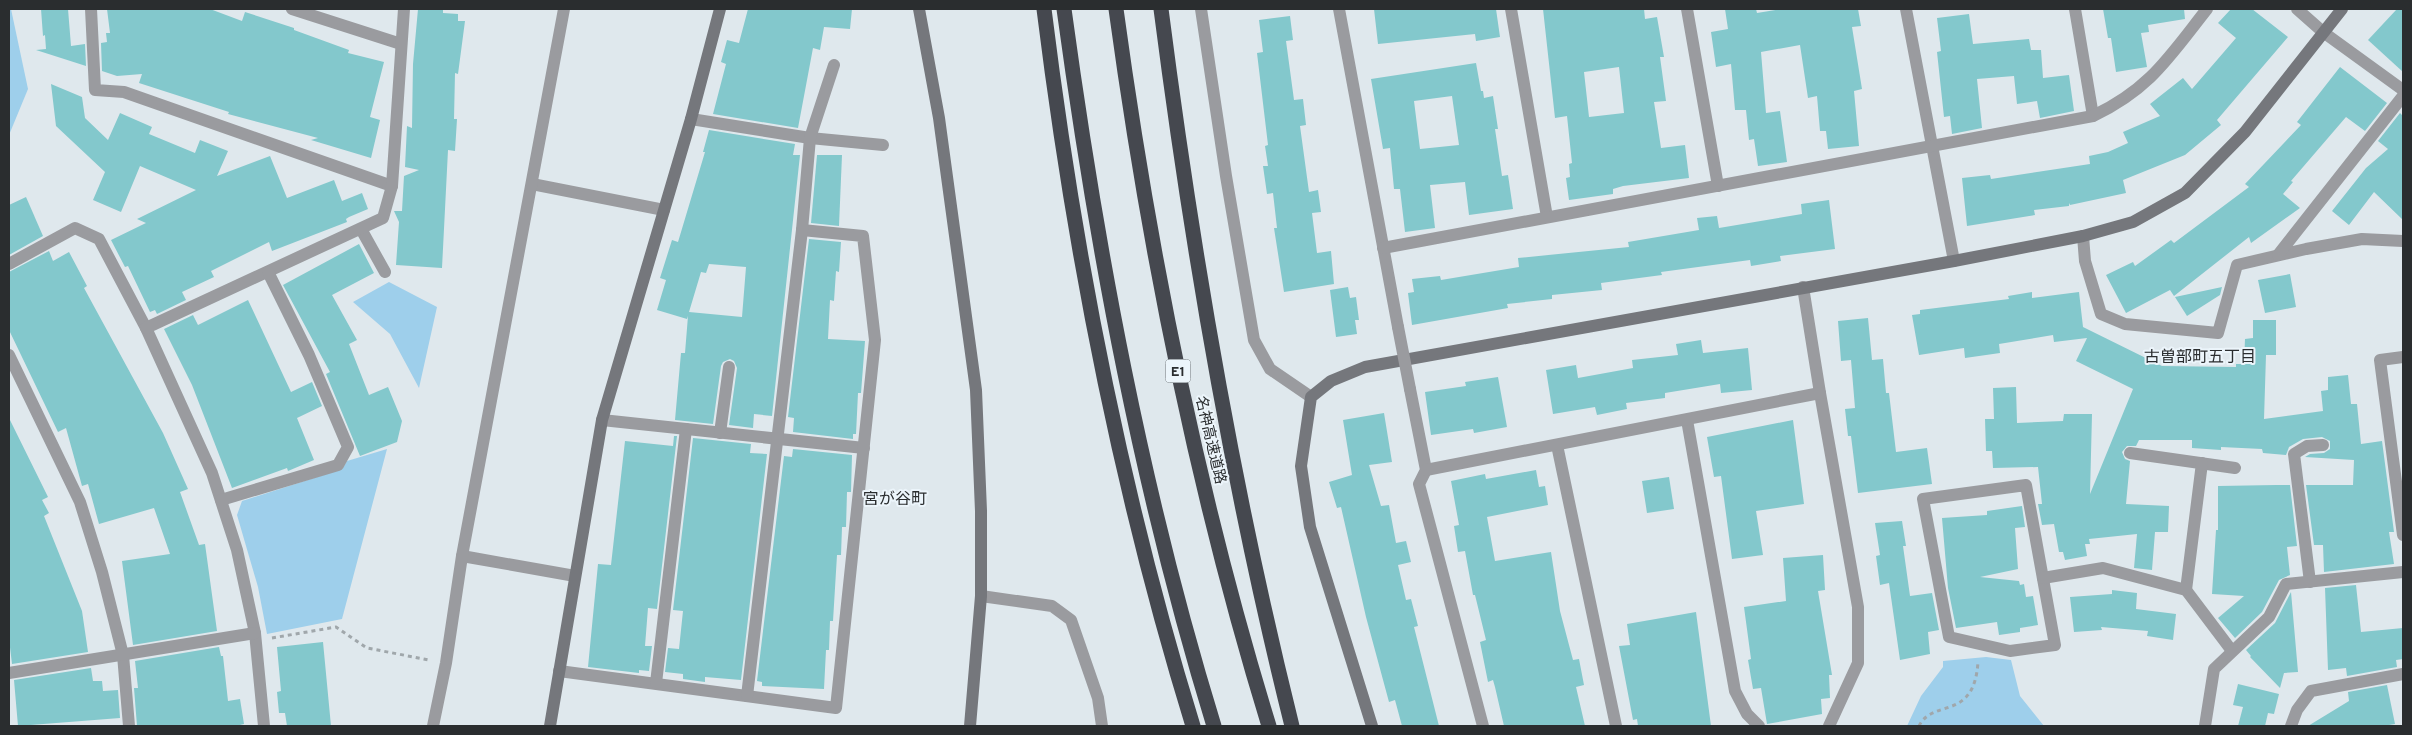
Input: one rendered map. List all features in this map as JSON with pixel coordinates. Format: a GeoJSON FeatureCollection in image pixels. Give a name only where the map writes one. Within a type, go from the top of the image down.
{"type":"FeatureCollection","features":[{"type":"Feature","properties":{"kind":"highway"},"geometry":{"type":"LineString","coordinates":[[1044,9],[1059,131],[1088,301],[1127,479],[1177,675],[1192,726]]}},
{"type":"Feature","properties":{"kind":"highway"},"geometry":{"type":"LineString","coordinates":[[1064,9],[1080,128],[1110,300],[1143,463],[1196,670],[1214,726]]}},
{"type":"Feature","properties":{"kind":"highway","name":"名神高速道路"},"geometry":{"type":"LineString","coordinates":[[1116,9],[1132,125],[1160,281],[1197,464],[1249,661],[1269,726]]}},
{"type":"Feature","properties":{"kind":"highway"},"geometry":{"type":"LineString","coordinates":[[1161,9],[1201,287],[1262,605],[1292,726]]}},
{"type":"Feature","properties":{"kind":"street"},"geometry":{"type":"LineString","coordinates":[[91,9],[95,90],[124,92],[392,186]]}},
{"type":"Feature","properties":{"kind":"street"},"geometry":{"type":"LineString","coordinates":[[292,9],[401,44]]}},
{"type":"Feature","properties":{"kind":"street"},"geometry":{"type":"LineString","coordinates":[[146,328],[383,218],[392,186],[404,9]]}},
{"type":"Feature","properties":{"kind":"street"},"geometry":{"type":"LineString","coordinates":[[434,726],[446,664],[462,556],[564,9]]}},
{"type":"Feature","properties":{"kind":"street"},"geometry":{"type":"LineString","coordinates":[[550,726],[602,420],[692,119],[720,9]]}},
{"type":"Feature","properties":{"kind":"street"},"geometry":{"type":"LineString","coordinates":[[919,9],[939,118],[976,390],[982,511],[981,596],[970,726]]}},
{"type":"Feature","properties":{"kind":"street"},"geometry":{"type":"LineString","coordinates":[[1201,9],[1226,176],[1254,340],[1270,369],[1311,397]]}},
{"type":"Feature","properties":{"kind":"street"},"geometry":{"type":"LineString","coordinates":[[1339,9],[1426,470],[1419,484],[1483,726]]}},
{"type":"Feature","properties":{"kind":"street"},"geometry":{"type":"LineString","coordinates":[[1511,9],[1547,217]]}},
{"type":"Feature","properties":{"kind":"street"},"geometry":{"type":"LineString","coordinates":[[1687,9],[1718,186]]}},
{"type":"Feature","properties":{"kind":"street"},"geometry":{"type":"LineString","coordinates":[[1906,9],[1954,261]]}},
{"type":"Feature","properties":{"kind":"street"},"geometry":{"type":"LineString","coordinates":[[2075,9],[2093,116]]}},
{"type":"Feature","properties":{"kind":"street"},"geometry":{"type":"LineString","coordinates":[[1383,248],[2093,116],[2126,99],[2157,72],[2206,9]]}},
{"type":"Feature","properties":{"kind":"street"},"geometry":{"type":"LineString","coordinates":[[2297,9],[2323,32],[2403,90]]}},
{"type":"Feature","properties":{"kind":"street"},"geometry":{"type":"LineString","coordinates":[[1372,726],[1310,527],[1301,466],[1311,397],[1332,381],[1365,367],[1954,261],[2083,236],[2133,222],[2185,193],[2245,132],[2342,9]]}},
{"type":"Feature","properties":{"kind":"street"},"geometry":{"type":"LineString","coordinates":[[747,696],[802,230],[810,138],[834,65]]}},
{"type":"Feature","properties":{"kind":"street"},"geometry":{"type":"LineString","coordinates":[[2278,255],[2403,96]]}},
{"type":"Feature","properties":{"kind":"street"},"geometry":{"type":"LineString","coordinates":[[692,119],[810,138],[883,145]]}},
{"type":"Feature","properties":{"kind":"street"},"geometry":{"type":"LineString","coordinates":[[532,184],[664,210]]}},
{"type":"Feature","properties":{"kind":"street"},"geometry":{"type":"LineString","coordinates":[[9,264],[74,228],[99,239],[146,328],[212,473],[237,550],[255,633],[264,726]]}},
{"type":"Feature","properties":{"kind":"street"},"geometry":{"type":"LineString","coordinates":[[361,229],[384,272]]}},
{"type":"Feature","properties":{"kind":"street"},"geometry":{"type":"LineString","coordinates":[[559,671],[836,708],[875,340],[863,236],[802,230]]}},
{"type":"Feature","properties":{"kind":"street"},"geometry":{"type":"LineString","coordinates":[[2083,236],[2085,261],[2101,314],[2124,324],[2218,333],[2237,265],[2362,239],[2403,241]]}},
{"type":"Feature","properties":{"kind":"street"},"geometry":{"type":"LineString","coordinates":[[221,500],[338,464],[348,447],[309,355],[268,272]]}},
{"type":"Feature","properties":{"kind":"street"},"geometry":{"type":"LineString","coordinates":[[1803,287],[1858,607],[1858,663],[1829,726]]}},
{"type":"Feature","properties":{"kind":"street"},"geometry":{"type":"LineString","coordinates":[[9,355],[80,502],[102,572],[123,654],[129,726]]}},
{"type":"Feature","properties":{"kind":"street"},"geometry":{"type":"LineString","coordinates":[[2403,357],[2380,360],[2403,535]]}},
{"type":"Feature","properties":{"kind":"street"},"geometry":{"type":"LineString","coordinates":[[720,433],[730,367]]}},
{"type":"Feature","properties":{"kind":"street"},"geometry":{"type":"LineString","coordinates":[[1426,470],[1820,393]]}},
{"type":"Feature","properties":{"kind":"street"},"geometry":{"type":"LineString","coordinates":[[602,420],[864,448]]}},
{"type":"Feature","properties":{"kind":"street"},"geometry":{"type":"LineString","coordinates":[[1687,420],[1735,691],[1747,714],[1759,726]]}},
{"type":"Feature","properties":{"kind":"street"},"geometry":{"type":"LineString","coordinates":[[656,684],[686,429]]}},
{"type":"Feature","properties":{"kind":"street"},"geometry":{"type":"LineString","coordinates":[[1558,445],[1616,726]]}},
{"type":"Feature","properties":{"kind":"street"},"geometry":{"type":"LineString","coordinates":[[2310,582],[2294,454],[2307,446],[2323,445]]}},
{"type":"Feature","properties":{"kind":"street"},"geometry":{"type":"LineString","coordinates":[[2130,453],[2235,468]]}},
{"type":"Feature","properties":{"kind":"street"},"geometry":{"type":"LineString","coordinates":[[2186,590],[2202,463]]}},
{"type":"Feature","properties":{"kind":"street"},"geometry":{"type":"LineString","coordinates":[[2026,486],[2055,645],[2010,651],[1979,644],[1949,637],[1923,499],[2026,486]]}},
{"type":"Feature","properties":{"kind":"street"},"geometry":{"type":"LineString","coordinates":[[462,556],[575,576]]}},
{"type":"Feature","properties":{"kind":"street"},"geometry":{"type":"LineString","coordinates":[[2043,578],[2103,568],[2186,590],[2232,651]]}},
{"type":"Feature","properties":{"kind":"street"},"geometry":{"type":"LineString","coordinates":[[2206,726],[2214,669],[2269,617],[2286,584],[2403,572]]}},
{"type":"Feature","properties":{"kind":"street"},"geometry":{"type":"LineString","coordinates":[[981,596],[1052,606],[1071,620],[1098,698],[1102,726]]}},
{"type":"Feature","properties":{"kind":"street"},"geometry":{"type":"LineString","coordinates":[[9,673],[255,633]]}},
{"type":"Feature","properties":{"kind":"street"},"geometry":{"type":"LineString","coordinates":[[2291,726],[2297,710],[2311,692],[2403,674]]}},
{"type":"Feature","properties":{"kind":"path"},"geometry":{"type":"LineString","coordinates":[[272,638],[336,627],[367,648],[446,664]]}},
{"type":"Feature","properties":{"kind":"path"},"geometry":{"type":"LineString","coordinates":[[1919,726],[1922,719],[1964,701],[1970,693],[1977,673],[1979,644]]}},
{"type":"Feature","properties":{"kind":"shaded area"},"geometry":{"type":"Polygon","coordinates":[[[9,9],[11,9],[28,89],[9,135],[9,9]]]}},
{"type":"Feature","properties":{"kind":"shaded area"},"geometry":{"type":"Polygon","coordinates":[[[389,282],[437,307],[419,388],[390,334],[353,302],[389,282]]]}},
{"type":"Feature","properties":{"kind":"shaded area"},"geometry":{"type":"Polygon","coordinates":[[[387,449],[342,619],[267,634],[258,587],[237,515],[242,501],[342,469],[347,461],[387,449]]]}},
{"type":"Feature","properties":{"kind":"shaded area"},"geometry":{"type":"Polygon","coordinates":[[[1986,657],[2011,660],[2020,696],[2044,726],[1907,726],[1921,696],[1943,667],[1943,661],[1986,657]]]}},
{"type":"Feature","properties":{"kind":"building"},"geometry":{"type":"Polygon","coordinates":[[[41,9],[68,9],[71,46],[85,44],[86,66],[36,50],[46,49],[41,9]]]}},
{"type":"Feature","properties":{"kind":"building"},"geometry":{"type":"Polygon","coordinates":[[[107,9],[210,9],[242,21],[245,12],[294,28],[294,30],[349,50],[348,53],[384,62],[370,117],[380,120],[371,158],[311,140],[318,138],[228,114],[229,112],[139,83],[142,74],[117,76],[102,71],[101,43],[107,42],[106,33],[110,33],[107,9]]]}},
{"type":"Feature","properties":{"kind":"building"},"geometry":{"type":"Polygon","coordinates":[[[418,9],[443,9],[443,13],[458,14],[458,21],[465,21],[458,74],[455,73],[454,119],[457,119],[455,151],[448,150],[442,268],[396,265],[399,222],[394,211],[402,211],[404,176],[419,170],[405,167],[407,126],[412,128],[413,64],[418,9]]]}},
{"type":"Feature","properties":{"kind":"building"},"geometry":{"type":"Polygon","coordinates":[[[748,9],[852,9],[850,29],[824,27],[820,50],[813,48],[798,128],[713,114],[726,64],[721,62],[727,40],[739,43],[748,9]]]}},
{"type":"Feature","properties":{"kind":"building"},"geometry":{"type":"Polygon","coordinates":[[[1374,9],[1496,9],[1500,37],[1476,41],[1475,34],[1378,44],[1374,9]]]}},
{"type":"Feature","properties":{"kind":"building"},"geometry":{"type":"Polygon","coordinates":[[[1543,9],[1644,9],[1645,19],[1657,17],[1664,57],[1660,57],[1666,101],[1654,102],[1661,148],[1685,145],[1689,178],[1623,186],[1613,189],[1613,194],[1569,200],[1566,178],[1570,177],[1569,164],[1572,163],[1567,116],[1555,118],[1543,9]],[[1619,67],[1584,72],[1589,117],[1624,113],[1619,67]]]}},
{"type":"Feature","properties":{"kind":"building"},"geometry":{"type":"Polygon","coordinates":[[[1725,9],[1756,9],[1757,13],[1781,9],[1858,9],[1861,26],[1852,27],[1862,89],[1854,91],[1859,146],[1828,149],[1826,131],[1820,131],[1817,96],[1808,98],[1800,45],[1761,52],[1766,113],[1780,111],[1787,162],[1758,166],[1754,139],[1749,140],[1746,110],[1735,110],[1731,64],[1716,67],[1711,32],[1728,29],[1725,9]]]}},
{"type":"Feature","properties":{"kind":"building"},"geometry":{"type":"Polygon","coordinates":[[[2103,9],[2184,9],[2185,19],[2148,25],[2149,32],[2141,33],[2147,67],[2116,72],[2111,38],[2108,38],[2103,9]]]}},
{"type":"Feature","properties":{"kind":"building"},"geometry":{"type":"Polygon","coordinates":[[[2231,9],[2252,9],[2288,37],[2217,120],[2221,125],[2185,155],[2123,180],[2126,193],[2070,205],[2069,203],[2069,206],[2034,210],[2035,215],[1967,226],[1962,178],[1990,175],[1991,179],[2090,164],[2089,156],[2108,152],[2128,143],[2123,132],[2160,116],[2150,104],[2183,78],[2192,89],[2236,38],[2218,23],[2231,9]]]}},
{"type":"Feature","properties":{"kind":"building"},"geometry":{"type":"Polygon","coordinates":[[[2397,9],[2403,9],[2403,72],[2368,40],[2397,9]]]}},
{"type":"Feature","properties":{"kind":"building"},"geometry":{"type":"Polygon","coordinates":[[[1969,14],[1973,44],[2029,39],[2031,50],[2041,50],[2043,78],[2069,75],[2074,111],[2040,118],[2037,101],[2017,104],[2014,76],[1977,79],[1982,128],[1952,134],[1950,116],[1944,117],[1937,52],[1941,51],[1937,18],[1969,14]]]}},
{"type":"Feature","properties":{"kind":"building"},"geometry":{"type":"Polygon","coordinates":[[[1290,16],[1293,40],[1286,41],[1294,100],[1303,99],[1306,125],[1300,126],[1309,192],[1318,190],[1321,212],[1312,213],[1317,253],[1331,251],[1334,284],[1284,292],[1274,228],[1277,228],[1273,193],[1267,194],[1263,166],[1268,166],[1265,146],[1268,145],[1257,53],[1263,52],[1259,20],[1290,16]]]}},
{"type":"Feature","properties":{"kind":"building"},"geometry":{"type":"Polygon","coordinates":[[[1476,63],[1484,98],[1493,96],[1498,129],[1495,129],[1502,176],[1508,175],[1513,209],[1469,215],[1465,182],[1430,185],[1435,228],[1405,232],[1400,189],[1394,189],[1390,148],[1383,149],[1371,79],[1476,63]],[[1452,96],[1414,101],[1420,149],[1459,145],[1452,96]]]}},
{"type":"Feature","properties":{"kind":"building"},"geometry":{"type":"Polygon","coordinates":[[[2340,67],[2387,103],[2365,131],[2346,117],[2291,181],[2293,182],[2283,194],[2300,208],[2251,243],[2249,237],[2174,296],[2170,290],[2126,313],[2106,275],[2133,262],[2135,266],[2171,240],[2174,243],[2249,187],[2245,184],[2301,125],[2297,122],[2340,67]]]}},
{"type":"Feature","properties":{"kind":"building"},"geometry":{"type":"Polygon","coordinates":[[[51,84],[82,97],[85,118],[108,140],[120,113],[152,127],[149,134],[195,153],[200,140],[228,151],[217,176],[270,156],[287,198],[334,180],[342,201],[362,193],[368,209],[349,217],[346,219],[347,222],[272,251],[269,242],[211,271],[214,277],[182,292],[186,300],[157,314],[155,310],[150,312],[128,266],[125,267],[111,240],[146,223],[137,219],[196,190],[140,166],[121,212],[93,200],[105,172],[56,126],[51,84]]]}},
{"type":"Feature","properties":{"kind":"building"},"geometry":{"type":"Polygon","coordinates":[[[2400,113],[2403,116],[2403,220],[2374,192],[2349,225],[2332,211],[2366,168],[2388,149],[2378,141],[2400,113]]]}},
{"type":"Feature","properties":{"kind":"building"},"geometry":{"type":"Polygon","coordinates":[[[709,130],[795,144],[793,155],[800,155],[772,416],[754,414],[753,428],[729,425],[737,368],[734,361],[730,359],[723,362],[721,366],[713,424],[675,420],[681,353],[685,353],[688,316],[687,319],[657,310],[666,280],[660,278],[672,240],[678,242],[705,152],[703,152],[709,130]],[[709,264],[706,273],[701,272],[689,312],[742,317],[746,267],[709,264]]]}},
{"type":"Feature","properties":{"kind":"building"},"geometry":{"type":"Polygon","coordinates":[[[817,155],[842,155],[839,226],[811,223],[817,155]]]}},
{"type":"Feature","properties":{"kind":"building"},"geometry":{"type":"Polygon","coordinates":[[[26,197],[43,236],[9,255],[9,205],[26,197]]]}},
{"type":"Feature","properties":{"kind":"building"},"geometry":{"type":"Polygon","coordinates":[[[1829,200],[1835,249],[1780,256],[1781,261],[1751,266],[1750,260],[1661,272],[1662,275],[1601,283],[1602,290],[1552,295],[1552,299],[1507,304],[1508,308],[1412,325],[1408,293],[1414,292],[1412,279],[1440,276],[1441,280],[1519,267],[1518,258],[1629,247],[1628,242],[1699,230],[1697,218],[1717,216],[1719,228],[1802,214],[1801,204],[1829,200]]]}},
{"type":"Feature","properties":{"kind":"building"},"geometry":{"type":"Polygon","coordinates":[[[809,239],[841,242],[839,272],[836,271],[834,301],[830,300],[828,339],[865,341],[861,393],[858,393],[856,434],[853,434],[853,439],[793,432],[794,418],[788,417],[809,239]]]}},
{"type":"Feature","properties":{"kind":"building"},"geometry":{"type":"Polygon","coordinates":[[[359,244],[374,273],[332,295],[357,340],[349,344],[369,395],[388,387],[402,421],[397,442],[360,456],[326,374],[330,372],[283,285],[359,244]]]}},
{"type":"Feature","properties":{"kind":"building"},"geometry":{"type":"Polygon","coordinates":[[[49,251],[53,261],[69,252],[87,286],[84,288],[163,433],[188,489],[180,492],[199,545],[205,544],[217,631],[133,645],[122,561],[170,554],[154,508],[99,524],[88,484],[82,486],[66,428],[58,432],[9,330],[9,272],[49,251]]]}},
{"type":"Feature","properties":{"kind":"building"},"geometry":{"type":"Polygon","coordinates":[[[2290,274],[2296,307],[2265,313],[2258,280],[2290,274]]]}},
{"type":"Feature","properties":{"kind":"building"},"geometry":{"type":"Polygon","coordinates":[[[1348,287],[1350,298],[1356,297],[1359,320],[1355,320],[1357,334],[1336,337],[1330,290],[1348,287]]]}},
{"type":"Feature","properties":{"kind":"building"},"geometry":{"type":"Polygon","coordinates":[[[2222,287],[2220,295],[2187,316],[2175,297],[2222,287]]]}},
{"type":"Feature","properties":{"kind":"building"},"geometry":{"type":"Polygon","coordinates":[[[2032,292],[2032,298],[2079,292],[2083,327],[2162,366],[2236,367],[2236,364],[2244,364],[2245,339],[2253,338],[2253,320],[2276,320],[2276,355],[2266,355],[2264,419],[2323,411],[2321,391],[2328,390],[2328,377],[2348,375],[2351,404],[2357,404],[2361,444],[2382,441],[2394,532],[2389,532],[2394,564],[2324,572],[2323,545],[2314,545],[2306,485],[2353,485],[2354,460],[2305,457],[2310,454],[2324,453],[2330,449],[2330,441],[2322,437],[2303,439],[2289,447],[2286,455],[2263,453],[2262,449],[2221,447],[2221,450],[2192,448],[2192,440],[2139,440],[2136,446],[2127,446],[2122,452],[2125,459],[2130,461],[2126,504],[2169,506],[2168,532],[2155,532],[2152,570],[2134,568],[2137,534],[2089,539],[2090,544],[2085,544],[2087,556],[2065,560],[2063,552],[2059,552],[2054,524],[2042,525],[2038,504],[2042,504],[2038,467],[1993,468],[1992,451],[1986,451],[1985,419],[1994,419],[1993,388],[2016,387],[2017,423],[2063,421],[2064,414],[2092,414],[2090,494],[2133,389],[2076,361],[2087,338],[2054,342],[2053,335],[1999,344],[2000,353],[1965,358],[1964,348],[1919,355],[1912,315],[1920,314],[1920,310],[2009,299],[2008,296],[2032,292]]]}},
{"type":"Feature","properties":{"kind":"building"},"geometry":{"type":"Polygon","coordinates":[[[248,300],[291,392],[312,382],[322,406],[297,418],[314,460],[288,471],[287,468],[232,488],[192,385],[164,329],[193,315],[198,325],[248,300]]]}},
{"type":"Feature","properties":{"kind":"building"},"geometry":{"type":"Polygon","coordinates":[[[1868,318],[1872,360],[1883,359],[1886,393],[1889,393],[1896,452],[1927,448],[1932,484],[1858,493],[1851,436],[1848,436],[1845,409],[1855,408],[1851,360],[1841,361],[1838,321],[1868,318]]]}},
{"type":"Feature","properties":{"kind":"building"},"geometry":{"type":"Polygon","coordinates":[[[1701,340],[1703,353],[1748,348],[1752,390],[1721,393],[1720,384],[1665,393],[1665,398],[1626,403],[1627,409],[1597,415],[1595,407],[1553,414],[1546,370],[1576,365],[1578,378],[1633,368],[1632,360],[1678,355],[1676,344],[1701,340]]]}},
{"type":"Feature","properties":{"kind":"building"},"geometry":{"type":"Polygon","coordinates":[[[1498,377],[1507,427],[1474,433],[1473,429],[1431,435],[1425,392],[1466,386],[1465,382],[1498,377]]]}},
{"type":"Feature","properties":{"kind":"building"},"geometry":{"type":"Polygon","coordinates":[[[1384,413],[1392,462],[1369,465],[1381,506],[1389,505],[1396,543],[1406,541],[1411,562],[1398,565],[1406,600],[1411,599],[1418,626],[1414,627],[1439,726],[1402,726],[1395,700],[1389,702],[1366,617],[1341,507],[1337,508],[1329,482],[1352,475],[1343,420],[1384,413]]]}},
{"type":"Feature","properties":{"kind":"building"},"geometry":{"type":"Polygon","coordinates":[[[9,418],[48,497],[42,500],[49,513],[44,516],[82,611],[88,652],[12,664],[9,639],[9,418]]]}},
{"type":"Feature","properties":{"kind":"building"},"geometry":{"type":"Polygon","coordinates":[[[1793,420],[1804,504],[1756,511],[1763,555],[1732,559],[1721,476],[1714,477],[1707,437],[1793,420]]]}},
{"type":"Feature","properties":{"kind":"building"},"geometry":{"type":"Polygon","coordinates":[[[674,436],[677,436],[657,609],[648,608],[645,646],[652,646],[649,671],[639,670],[639,673],[588,667],[598,564],[611,565],[625,441],[673,446],[674,436]]]}},
{"type":"Feature","properties":{"kind":"building"},"geometry":{"type":"Polygon","coordinates":[[[693,438],[751,444],[750,453],[767,454],[741,680],[705,677],[705,682],[683,679],[683,674],[665,672],[668,648],[679,649],[683,611],[673,610],[693,438]]]}},
{"type":"Feature","properties":{"kind":"building"},"geometry":{"type":"Polygon","coordinates":[[[793,449],[852,455],[851,492],[847,492],[846,527],[842,527],[841,555],[837,555],[833,621],[830,621],[829,650],[826,650],[824,689],[762,686],[762,682],[757,681],[784,456],[792,457],[793,449]]]}},
{"type":"Feature","properties":{"kind":"building"},"geometry":{"type":"Polygon","coordinates":[[[1536,470],[1539,487],[1545,486],[1548,505],[1487,517],[1495,561],[1551,552],[1560,611],[1573,660],[1579,659],[1584,685],[1576,687],[1585,726],[1504,726],[1493,680],[1488,682],[1480,642],[1486,640],[1475,595],[1473,595],[1465,551],[1458,552],[1454,526],[1459,525],[1451,481],[1485,474],[1486,479],[1536,470]]]}},
{"type":"Feature","properties":{"kind":"building"},"geometry":{"type":"Polygon","coordinates":[[[1669,477],[1674,509],[1647,513],[1642,481],[1669,477]]]}},
{"type":"Feature","properties":{"kind":"building"},"geometry":{"type":"Polygon","coordinates":[[[2290,485],[2297,546],[2287,547],[2290,575],[2279,580],[2262,612],[2235,638],[2218,618],[2244,596],[2212,594],[2216,530],[2218,530],[2218,486],[2290,485]]]}},
{"type":"Feature","properties":{"kind":"building"},"geometry":{"type":"Polygon","coordinates":[[[2022,506],[2025,527],[2015,528],[2018,569],[1980,577],[2019,581],[2020,585],[2024,584],[2026,597],[2033,596],[2038,625],[2020,628],[2020,632],[1999,635],[1997,622],[1956,628],[1948,588],[1942,518],[1987,515],[1987,511],[2022,506]]]}},
{"type":"Feature","properties":{"kind":"building"},"geometry":{"type":"Polygon","coordinates":[[[1902,521],[1906,546],[1903,546],[1910,596],[1932,593],[1939,630],[1928,632],[1930,654],[1900,660],[1889,583],[1880,585],[1876,556],[1880,555],[1875,523],[1902,521]]]}},
{"type":"Feature","properties":{"kind":"building"},"geometry":{"type":"Polygon","coordinates":[[[1823,555],[1825,590],[1818,591],[1832,675],[1829,675],[1830,698],[1821,699],[1822,714],[1767,724],[1761,688],[1753,689],[1748,660],[1751,659],[1744,607],[1786,601],[1783,558],[1823,555]]]}},
{"type":"Feature","properties":{"kind":"building"},"geometry":{"type":"Polygon","coordinates":[[[2356,585],[2361,632],[2403,628],[2403,659],[2396,660],[2397,667],[2347,676],[2346,668],[2328,670],[2325,588],[2356,585]]]}},
{"type":"Feature","properties":{"kind":"building"},"geometry":{"type":"Polygon","coordinates":[[[2112,590],[2137,593],[2136,609],[2176,614],[2173,640],[2147,636],[2148,631],[2101,627],[2102,630],[2074,632],[2070,597],[2112,594],[2112,590]]]}},
{"type":"Feature","properties":{"kind":"building"},"geometry":{"type":"Polygon","coordinates":[[[2291,592],[2298,672],[2284,673],[2280,688],[2250,657],[2246,650],[2275,623],[2291,592]]]}},
{"type":"Feature","properties":{"kind":"building"},"geometry":{"type":"Polygon","coordinates":[[[1696,612],[1711,726],[1638,726],[1637,719],[1633,720],[1619,646],[1630,645],[1627,624],[1696,612]]]}},
{"type":"Feature","properties":{"kind":"building"},"geometry":{"type":"Polygon","coordinates":[[[323,642],[331,726],[287,726],[285,713],[279,713],[277,692],[281,691],[277,647],[323,642]]]}},
{"type":"Feature","properties":{"kind":"building"},"geometry":{"type":"Polygon","coordinates":[[[219,647],[221,656],[223,656],[228,701],[240,699],[244,724],[236,726],[137,726],[134,688],[138,688],[135,661],[219,647]]]}},
{"type":"Feature","properties":{"kind":"building"},"geometry":{"type":"Polygon","coordinates":[[[91,668],[93,681],[102,681],[103,691],[118,690],[120,718],[18,726],[14,680],[91,668]]]}},
{"type":"Feature","properties":{"kind":"building"},"geometry":{"type":"Polygon","coordinates":[[[2238,684],[2279,694],[2274,714],[2268,713],[2265,726],[2238,726],[2243,707],[2233,705],[2238,684]]]}},
{"type":"Feature","properties":{"kind":"building"},"geometry":{"type":"Polygon","coordinates":[[[2387,685],[2395,724],[2383,726],[2308,726],[2349,701],[2348,692],[2387,685]]]}},
{"type":"Feature","properties":{"kind":"district","name":"古曽部町五丁目"},"geometry":{"type":"Point","coordinates":[2200,356]}},
{"type":"Feature","properties":{"kind":"district","name":"宮が谷町"},"geometry":{"type":"Point","coordinates":[895,498]}}]}
